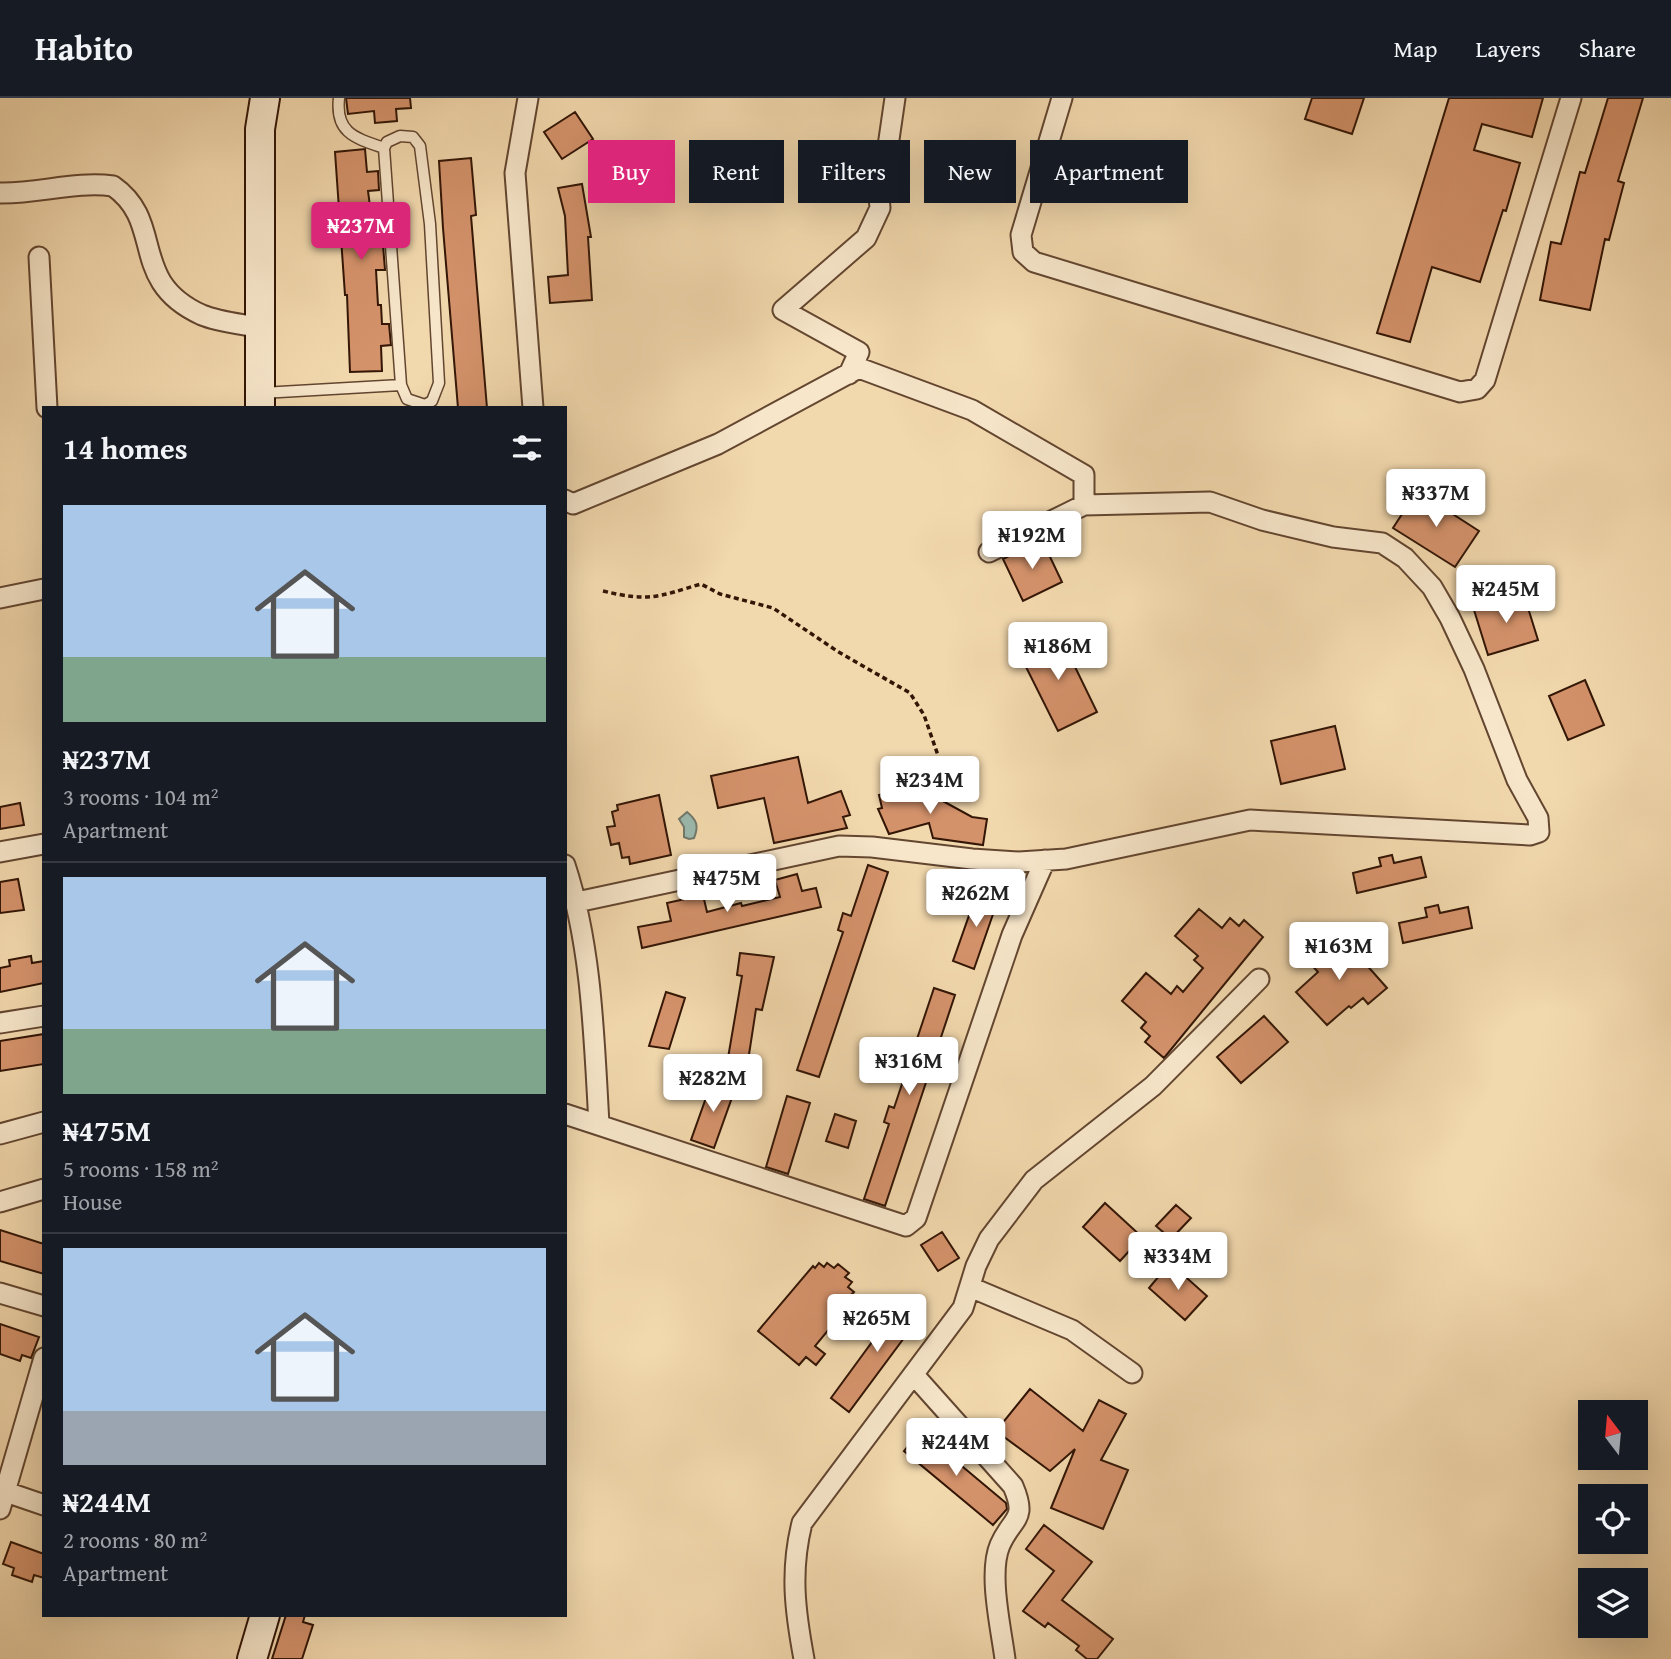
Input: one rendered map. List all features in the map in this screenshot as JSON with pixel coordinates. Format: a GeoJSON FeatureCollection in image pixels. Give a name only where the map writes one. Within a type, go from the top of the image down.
{"type":"FeatureCollection","features":[{"type":"Feature","properties":{"kind":"main road"},"geometry":{"type":"LineString","coordinates":[[260,400],[260,129],[265,98]]}},
{"type":"Feature","properties":{"kind":"main road"},"geometry":{"type":"LineString","coordinates":[[252,1659],[264,1617]]}},
{"type":"Feature","properties":{"kind":"street"},"geometry":{"type":"LineString","coordinates":[[528,98],[515,173],[533,406]]}},
{"type":"Feature","properties":{"kind":"street"},"geometry":{"type":"LineString","coordinates":[[849,373],[859,352],[783,310],[866,238],[880,208],[878,185],[886,160],[895,98]]}},
{"type":"Feature","properties":{"kind":"street"},"geometry":{"type":"LineString","coordinates":[[1062,98],[1021,235],[1023,252],[1034,262],[1460,392],[1477,388],[1485,380],[1571,98]]}},
{"type":"Feature","properties":{"kind":"street"},"geometry":{"type":"LineString","coordinates":[[0,193],[23,194],[79,184],[113,186],[134,206],[143,226],[150,262],[158,281],[183,304],[204,316],[261,328]]}},
{"type":"Feature","properties":{"kind":"street"},"geometry":{"type":"LineString","coordinates":[[39,257],[47,406]]}},
{"type":"Feature","properties":{"kind":"street"},"geometry":{"type":"LineString","coordinates":[[567,501],[573,504],[718,444],[859,368],[972,410],[1084,475],[1084,505]]}},
{"type":"Feature","properties":{"kind":"street"},"geometry":{"type":"LineString","coordinates":[[577,902],[839,846],[872,846],[972,859],[1045,860],[1102,852],[1250,820],[1530,835],[1539,832],[1538,818],[1517,780],[1474,669],[1450,618],[1432,587],[1405,558],[1382,543],[1333,537],[1262,520],[1210,502],[1084,505],[989,552]]}},
{"type":"Feature","properties":{"kind":"street"},"geometry":{"type":"LineString","coordinates":[[0,598],[42,589]]}},
{"type":"Feature","properties":{"kind":"street"},"geometry":{"type":"LineString","coordinates":[[0,852],[42,845]]}},
{"type":"Feature","properties":{"kind":"street"},"geometry":{"type":"LineString","coordinates":[[567,1115],[906,1226],[916,1218],[1012,935],[1045,860]]}},
{"type":"Feature","properties":{"kind":"street"},"geometry":{"type":"LineString","coordinates":[[567,871],[577,902],[593,1020],[599,1124]]}},
{"type":"Feature","properties":{"kind":"street"},"geometry":{"type":"LineString","coordinates":[[804,1659],[797,1622],[793,1558],[802,1523],[963,1308],[976,1266],[989,1239],[1034,1180],[1153,1086],[1259,979]]}},
{"type":"Feature","properties":{"kind":"street"},"geometry":{"type":"LineString","coordinates":[[0,1023],[42,1016]]}},
{"type":"Feature","properties":{"kind":"street"},"geometry":{"type":"LineString","coordinates":[[0,1134],[42,1123]]}},
{"type":"Feature","properties":{"kind":"street"},"geometry":{"type":"LineString","coordinates":[[0,1202],[42,1190]]}},
{"type":"Feature","properties":{"kind":"street"},"geometry":{"type":"LineString","coordinates":[[970,1287],[1072,1330],[1132,1373]]}},
{"type":"Feature","properties":{"kind":"street"},"geometry":{"type":"LineString","coordinates":[[0,1293],[42,1305]]}},
{"type":"Feature","properties":{"kind":"street"},"geometry":{"type":"LineString","coordinates":[[42,1365],[3,1500],[42,1505]]}},
{"type":"Feature","properties":{"kind":"street"},"geometry":{"type":"LineString","coordinates":[[914,1376],[1013,1486],[1021,1504],[1015,1525],[1000,1545],[996,1566],[1004,1659]]}},
{"type":"Feature","properties":{"kind":"lane"},"geometry":{"type":"LineString","coordinates":[[339,98],[337,116],[341,125],[365,142],[384,148]]}},
{"type":"Feature","properties":{"kind":"lane"},"geometry":{"type":"LineString","coordinates":[[400,136],[413,137],[420,146],[430,224],[437,392],[432,401],[418,404],[407,399],[401,385],[384,148],[387,142],[400,136]]}},
{"type":"Feature","properties":{"kind":"lane"},"geometry":{"type":"LineString","coordinates":[[260,400],[401,385]]}},
{"type":"Feature","properties":{"kind":"path"},"geometry":{"type":"LineString","coordinates":[[603,591],[636,599],[660,597],[701,584],[720,594],[773,608],[837,651],[910,693],[924,715],[941,764]]}},
{"type":"Feature","properties":{"kind":"water"},"geometry":{"type":"Polygon","coordinates":[[[687,812],[697,827],[694,838],[689,839],[684,837],[684,827],[679,819],[687,812]]]}},
{"type":"Feature","properties":{"kind":"building"},"geometry":{"type":"Polygon","coordinates":[[[346,98],[410,98],[411,108],[396,109],[397,121],[375,123],[374,111],[348,114],[346,98]]]}},
{"type":"Feature","properties":{"kind":"building"},"geometry":{"type":"Polygon","coordinates":[[[1312,98],[1364,98],[1352,134],[1305,119],[1312,98]]]}},
{"type":"Feature","properties":{"kind":"building"},"geometry":{"type":"Polygon","coordinates":[[[1449,98],[1543,98],[1532,137],[1482,124],[1474,150],[1520,163],[1506,211],[1503,210],[1480,282],[1432,267],[1410,342],[1377,333],[1449,98]]]}},
{"type":"Feature","properties":{"kind":"building"},"geometry":{"type":"Polygon","coordinates":[[[1608,98],[1643,98],[1618,181],[1624,183],[1609,240],[1605,239],[1590,310],[1540,300],[1551,242],[1561,244],[1580,172],[1585,173],[1608,98]]]}},
{"type":"Feature","properties":{"kind":"building"},"geometry":{"type":"Polygon","coordinates":[[[575,112],[593,139],[562,159],[544,132],[575,112]]]}},
{"type":"Feature","properties":{"kind":"building"},"geometry":{"type":"Polygon","coordinates":[[[365,149],[367,172],[378,171],[379,190],[368,191],[375,245],[383,245],[385,270],[376,270],[378,305],[381,305],[382,324],[389,324],[391,345],[381,346],[382,371],[350,372],[347,295],[335,152],[365,149]]]}},
{"type":"Feature","properties":{"kind":"building"},"geometry":{"type":"Polygon","coordinates":[[[471,158],[476,215],[471,216],[487,406],[458,406],[439,161],[471,158]]]}},
{"type":"Feature","properties":{"kind":"building"},"geometry":{"type":"Polygon","coordinates":[[[582,184],[591,237],[588,237],[592,300],[550,303],[548,277],[568,275],[565,216],[558,188],[582,184]]]}},
{"type":"Feature","properties":{"kind":"building"},"geometry":{"type":"Polygon","coordinates":[[[1417,491],[1479,531],[1455,567],[1393,528],[1417,491]]]}},
{"type":"Feature","properties":{"kind":"building"},"geometry":{"type":"Polygon","coordinates":[[[1042,540],[1062,582],[1023,601],[1003,559],[1042,540]]]}},
{"type":"Feature","properties":{"kind":"building"},"geometry":{"type":"Polygon","coordinates":[[[1524,595],[1538,640],[1488,655],[1474,610],[1524,595]]]}},
{"type":"Feature","properties":{"kind":"building"},"geometry":{"type":"Polygon","coordinates":[[[1059,634],[1097,712],[1058,731],[1019,653],[1059,634]]]}},
{"type":"Feature","properties":{"kind":"building"},"geometry":{"type":"Polygon","coordinates":[[[1585,680],[1604,725],[1568,740],[1549,696],[1585,680]]]}},
{"type":"Feature","properties":{"kind":"building"},"geometry":{"type":"Polygon","coordinates":[[[1335,726],[1345,769],[1281,784],[1271,741],[1335,726]]]}},
{"type":"Feature","properties":{"kind":"building"},"geometry":{"type":"Polygon","coordinates":[[[798,757],[808,803],[841,791],[850,815],[843,817],[847,828],[774,843],[764,798],[718,808],[711,776],[798,757]]]}},
{"type":"Feature","properties":{"kind":"building"},"geometry":{"type":"Polygon","coordinates":[[[927,783],[930,794],[972,817],[987,819],[983,845],[933,838],[929,823],[889,834],[878,809],[882,808],[879,795],[927,783]]]}},
{"type":"Feature","properties":{"kind":"building"},"geometry":{"type":"Polygon","coordinates":[[[659,795],[671,855],[630,864],[629,857],[622,858],[619,843],[611,845],[607,827],[615,826],[612,812],[618,810],[617,805],[659,795]]]}},
{"type":"Feature","properties":{"kind":"building"},"geometry":{"type":"Polygon","coordinates":[[[20,803],[24,825],[0,829],[0,807],[20,803]]]}},
{"type":"Feature","properties":{"kind":"building"},"geometry":{"type":"Polygon","coordinates":[[[1392,855],[1394,863],[1421,857],[1426,877],[1357,893],[1353,873],[1381,866],[1379,858],[1392,855]]]}},
{"type":"Feature","properties":{"kind":"building"},"geometry":{"type":"Polygon","coordinates":[[[868,865],[888,872],[819,1077],[797,1070],[843,932],[838,930],[843,913],[851,916],[868,865]]]}},
{"type":"Feature","properties":{"kind":"building"},"geometry":{"type":"Polygon","coordinates":[[[797,874],[802,891],[816,888],[821,907],[642,948],[638,927],[671,921],[667,903],[703,895],[707,912],[741,903],[742,906],[780,897],[775,880],[797,874]]]}},
{"type":"Feature","properties":{"kind":"building"},"geometry":{"type":"Polygon","coordinates":[[[18,879],[24,910],[0,913],[0,882],[18,879]]]}},
{"type":"Feature","properties":{"kind":"building"},"geometry":{"type":"Polygon","coordinates":[[[978,890],[999,897],[974,969],[953,961],[978,890]]]}},
{"type":"Feature","properties":{"kind":"building"},"geometry":{"type":"Polygon","coordinates":[[[1438,905],[1440,913],[1468,907],[1472,928],[1403,943],[1399,923],[1427,917],[1425,908],[1438,905]]]}},
{"type":"Feature","properties":{"kind":"building"},"geometry":{"type":"Polygon","coordinates":[[[1199,909],[1222,928],[1230,918],[1239,926],[1244,920],[1263,937],[1164,1058],[1145,1042],[1150,1036],[1141,1028],[1146,1022],[1122,1001],[1146,973],[1171,994],[1177,986],[1183,992],[1203,968],[1194,960],[1198,956],[1175,936],[1199,909]]]}},
{"type":"Feature","properties":{"kind":"building"},"geometry":{"type":"Polygon","coordinates":[[[1340,935],[1387,988],[1368,1004],[1363,998],[1351,1008],[1349,1006],[1327,1025],[1296,992],[1318,972],[1309,962],[1340,935]]]}},
{"type":"Feature","properties":{"kind":"building"},"geometry":{"type":"Polygon","coordinates":[[[740,953],[774,957],[762,1010],[756,1009],[748,1061],[728,1058],[742,976],[737,975],[740,953]]]}},
{"type":"Feature","properties":{"kind":"building"},"geometry":{"type":"Polygon","coordinates":[[[31,956],[32,963],[42,961],[42,983],[0,992],[0,968],[10,966],[9,960],[31,956]]]}},
{"type":"Feature","properties":{"kind":"building"},"geometry":{"type":"Polygon","coordinates":[[[934,988],[955,995],[885,1206],[864,1199],[889,1124],[884,1122],[889,1106],[894,1108],[934,988]]]}},
{"type":"Feature","properties":{"kind":"building"},"geometry":{"type":"Polygon","coordinates":[[[666,992],[685,998],[669,1049],[649,1046],[666,992]]]}},
{"type":"Feature","properties":{"kind":"building"},"geometry":{"type":"Polygon","coordinates":[[[1264,1016],[1288,1042],[1241,1083],[1217,1057],[1264,1016]]]}},
{"type":"Feature","properties":{"kind":"building"},"geometry":{"type":"Polygon","coordinates":[[[42,1034],[42,1064],[0,1071],[0,1041],[42,1034]]]}},
{"type":"Feature","properties":{"kind":"building"},"geometry":{"type":"Polygon","coordinates":[[[712,1081],[735,1089],[714,1148],[691,1140],[712,1081]]]}},
{"type":"Feature","properties":{"kind":"building"},"geometry":{"type":"Polygon","coordinates":[[[787,1096],[810,1103],[788,1174],[766,1167],[787,1096]]]}},
{"type":"Feature","properties":{"kind":"building"},"geometry":{"type":"Polygon","coordinates":[[[835,1114],[856,1121],[848,1148],[826,1141],[835,1114]]]}},
{"type":"Feature","properties":{"kind":"building"},"geometry":{"type":"Polygon","coordinates":[[[1105,1203],[1142,1237],[1120,1261],[1083,1227],[1105,1203]]]}},
{"type":"Feature","properties":{"kind":"building"},"geometry":{"type":"Polygon","coordinates":[[[1176,1205],[1191,1218],[1171,1239],[1156,1226],[1176,1205]]]}},
{"type":"Feature","properties":{"kind":"building"},"geometry":{"type":"Polygon","coordinates":[[[0,1230],[42,1243],[42,1273],[0,1261],[0,1230]]]}},
{"type":"Feature","properties":{"kind":"building"},"geometry":{"type":"Polygon","coordinates":[[[942,1232],[959,1258],[938,1271],[921,1245],[942,1232]]]}},
{"type":"Feature","properties":{"kind":"building"},"geometry":{"type":"Polygon","coordinates":[[[819,1263],[824,1267],[827,1263],[834,1268],[838,1264],[849,1273],[845,1277],[852,1282],[848,1287],[854,1292],[850,1296],[854,1299],[815,1346],[825,1354],[816,1365],[806,1357],[799,1365],[758,1331],[813,1266],[815,1268],[819,1263]]]}},
{"type":"Feature","properties":{"kind":"building"},"geometry":{"type":"Polygon","coordinates":[[[1170,1263],[1207,1296],[1185,1320],[1149,1288],[1170,1263]]]}},
{"type":"Feature","properties":{"kind":"building"},"geometry":{"type":"Polygon","coordinates":[[[905,1297],[924,1311],[849,1412],[831,1398],[905,1297]]]}},
{"type":"Feature","properties":{"kind":"building"},"geometry":{"type":"Polygon","coordinates":[[[0,1324],[39,1337],[31,1358],[22,1355],[20,1361],[0,1354],[0,1324]]]}},
{"type":"Feature","properties":{"kind":"building"},"geometry":{"type":"Polygon","coordinates":[[[1030,1389],[1083,1431],[1099,1400],[1126,1414],[1101,1460],[1128,1470],[1103,1529],[1051,1508],[1075,1449],[1050,1471],[996,1431],[1030,1389]]]}},
{"type":"Feature","properties":{"kind":"building"},"geometry":{"type":"Polygon","coordinates":[[[920,1431],[1006,1503],[1007,1509],[993,1525],[904,1451],[920,1431]]]}},
{"type":"Feature","properties":{"kind":"building"},"geometry":{"type":"Polygon","coordinates":[[[1044,1525],[1092,1562],[1062,1600],[1113,1639],[1097,1659],[1087,1659],[1076,1650],[1079,1646],[1048,1623],[1045,1627],[1023,1611],[1054,1571],[1026,1549],[1044,1525]]]}},
{"type":"Feature","properties":{"kind":"building"},"geometry":{"type":"Polygon","coordinates":[[[11,1542],[42,1553],[42,1577],[34,1575],[32,1582],[12,1575],[14,1568],[3,1564],[11,1542]]]}},
{"type":"Feature","properties":{"kind":"building"},"geometry":{"type":"Polygon","coordinates":[[[285,1617],[304,1617],[303,1622],[313,1625],[302,1659],[272,1659],[285,1617]]]}}]}
